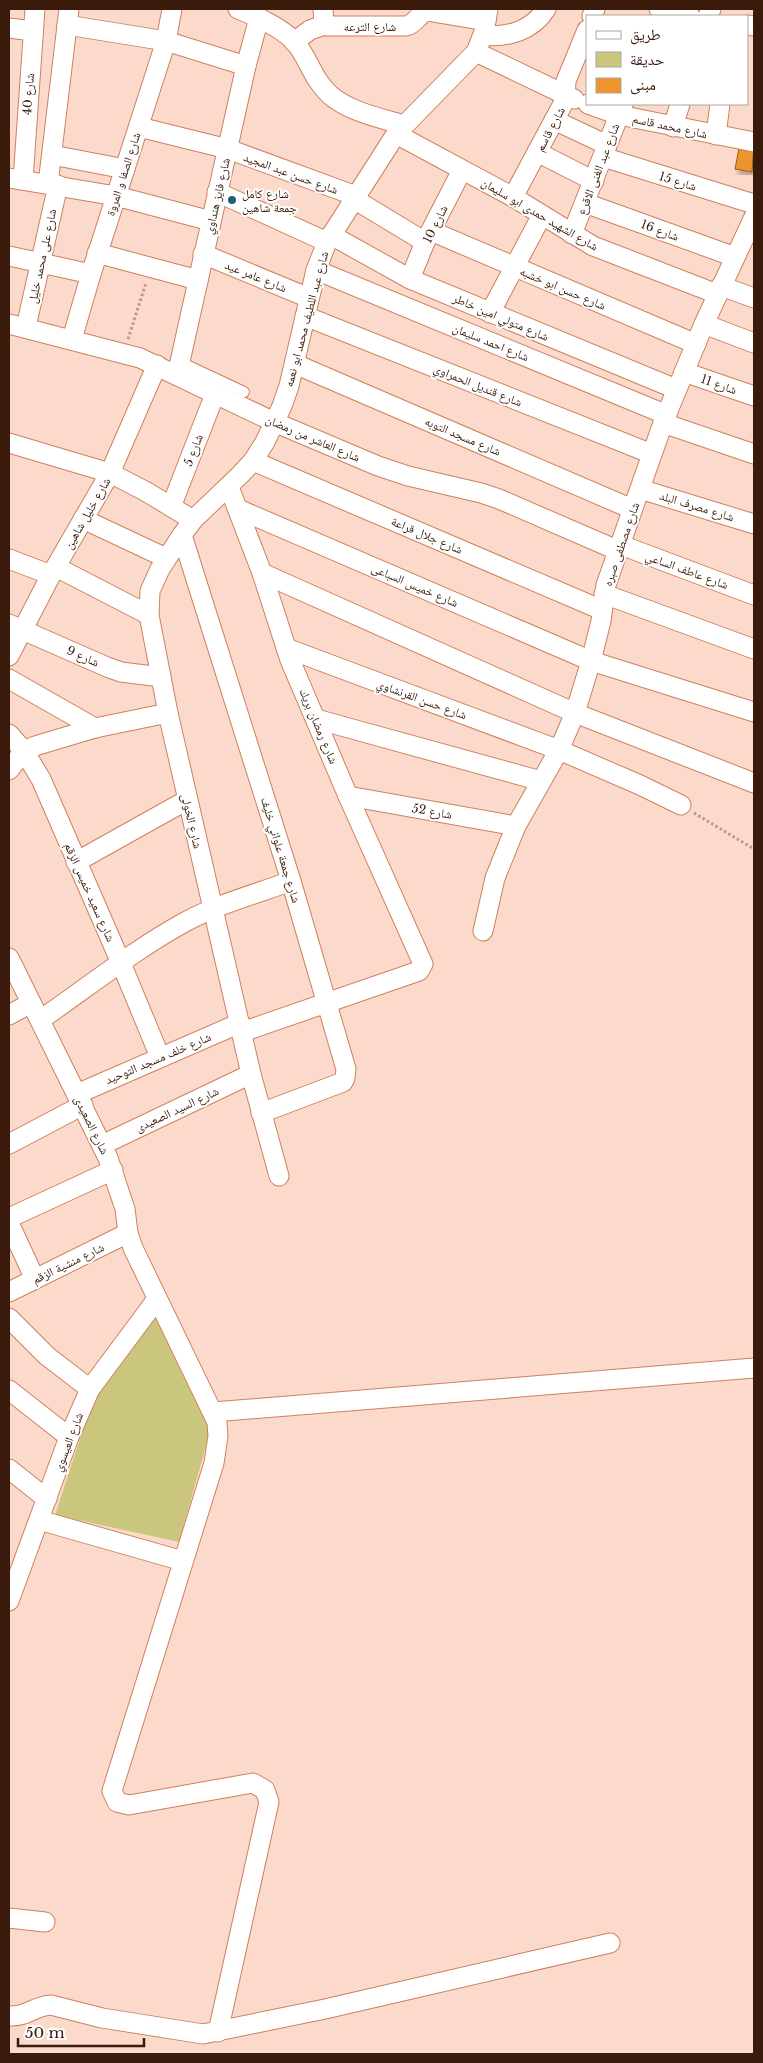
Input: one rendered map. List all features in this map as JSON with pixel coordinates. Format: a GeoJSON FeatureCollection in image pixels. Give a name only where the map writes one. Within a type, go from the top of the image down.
{"type":"FeatureCollection","features":[{"type":"Feature","properties":{"kind":"street","name":"شارع 40"},"geometry":{"type":"LineString","coordinates":[[16,179],[34,9]]}},
{"type":"Feature","properties":{"kind":"street","name":"شارع الصفا و المروة"},"geometry":{"type":"LineString","coordinates":[[72,339],[97,253],[166,42],[172,9]]}},
{"type":"Feature","properties":{"kind":"street"},"geometry":{"type":"LineString","coordinates":[[238,9],[282,31],[294,42],[323,17]]}},
{"type":"Feature","properties":{"kind":"street"},"geometry":{"type":"LineString","coordinates":[[483,29],[502,36],[521,30],[533,24],[546,9]]}},
{"type":"Feature","properties":{"kind":"street","name":"شارع الترعه"},"geometry":{"type":"LineString","coordinates":[[323,17],[406,26],[413,24],[421,14],[428,11],[483,29]]}},
{"type":"Feature","properties":{"kind":"street"},"geometry":{"type":"LineString","coordinates":[[661,11],[684,15]]}},
{"type":"Feature","properties":{"kind":"street"},"geometry":{"type":"LineString","coordinates":[[68,17],[166,42],[246,66]]}},
{"type":"Feature","properties":{"kind":"street","name":"شارع على محمد خليل"},"geometry":{"type":"LineString","coordinates":[[18,326],[41,263],[53,184],[52,155],[68,17]]}},
{"type":"Feature","properties":{"kind":"street","name":"شارع فايز هنداوي"},"geometry":{"type":"LineString","coordinates":[[178,368],[246,66],[259,18]]}},
{"type":"Feature","properties":{"kind":"street"},"geometry":{"type":"LineString","coordinates":[[9,28],[33,31]]}},
{"type":"Feature","properties":{"kind":"street","name":"شارع محمد قاسم"},"geometry":{"type":"LineString","coordinates":[[483,29],[567,96],[586,104]]}},
{"type":"Feature","properties":{"kind":"street","name":"شارع عبد اللطيف محمد ابو نعمه"},"geometry":{"type":"LineString","coordinates":[[229,487],[253,460],[282,406],[316,270],[329,238],[400,130],[483,29]]}},
{"type":"Feature","properties":{"kind":"street","name":"شارع قاسم"},"geometry":{"type":"LineString","coordinates":[[513,197],[567,96],[566,81],[586,32]]}},
{"type":"Feature","properties":{"kind":"street","name":"شارع الشهيد حمدى ابو سليمان"},"geometry":{"type":"LineString","coordinates":[[294,42],[315,79],[331,96],[347,106],[400,130],[462,170],[513,197],[593,246],[719,290],[754,298]]}},
{"type":"Feature","properties":{"kind":"street","name":"شارع محمد قاسم"},"geometry":{"type":"LineString","coordinates":[[594,105],[621,109],[673,127],[754,142]]}},
{"type":"Feature","properties":{"kind":"street"},"geometry":{"type":"LineString","coordinates":[[673,127],[680,105]]}},
{"type":"Feature","properties":{"kind":"street"},"geometry":{"type":"LineString","coordinates":[[716,136],[720,105]]}},
{"type":"Feature","properties":{"kind":"street","name":"شارع عبد الغنى الاقرع"},"geometry":{"type":"LineString","coordinates":[[572,234],[621,109]]}},
{"type":"Feature","properties":{"kind":"street","name":"شارع 15"},"geometry":{"type":"LineString","coordinates":[[554,120],[605,151],[754,204]]}},
{"type":"Feature","properties":{"kind":"street","name":"شارع حسن عبد المجيد"},"geometry":{"type":"LineString","coordinates":[[139,127],[228,149],[355,198]]}},
{"type":"Feature","properties":{"kind":"street"},"geometry":{"type":"LineString","coordinates":[[537,152],[594,181]]}},
{"type":"Feature","properties":{"kind":"street"},"geometry":{"type":"LineString","coordinates":[[52,155],[125,169]]}},
{"type":"Feature","properties":{"kind":"street","name":"شارع 10"},"geometry":{"type":"LineString","coordinates":[[410,279],[428,237],[462,170]]}},
{"type":"Feature","properties":{"kind":"street"},"geometry":{"type":"LineString","coordinates":[[16,179],[116,196],[211,220]]}},
{"type":"Feature","properties":{"kind":"street","name":"شارع متولي امين خاطر"},"geometry":{"type":"LineString","coordinates":[[217,192],[329,238],[410,279],[676,390]]}},
{"type":"Feature","properties":{"kind":"street","name":"شارع حسن ابو خشبه"},"geometry":{"type":"LineString","coordinates":[[355,198],[428,237],[514,267],[696,344]]}},
{"type":"Feature","properties":{"kind":"street","name":"شارع 16"},"geometry":{"type":"LineString","coordinates":[[585,203],[735,257]]}},
{"type":"Feature","properties":{"kind":"street"},"geometry":{"type":"LineString","coordinates":[[490,313],[542,215]]}},
{"type":"Feature","properties":{"kind":"street","name":"شارع مصطفى صبره"},"geometry":{"type":"LineString","coordinates":[[483,931],[495,878],[516,826],[559,750],[575,713],[591,661],[603,602],[632,509],[676,390],[719,290],[754,217]]}},
{"type":"Feature","properties":{"kind":"street"},"geometry":{"type":"LineString","coordinates":[[97,253],[198,280]]}},
{"type":"Feature","properties":{"kind":"street","name":"شارع عامر عيد"},"geometry":{"type":"LineString","coordinates":[[203,254],[309,298]]}},
{"type":"Feature","properties":{"kind":"street"},"geometry":{"type":"LineString","coordinates":[[9,256],[91,274]]}},
{"type":"Feature","properties":{"kind":"street","name":"شارع احمد سليمان"},"geometry":{"type":"LineString","coordinates":[[316,270],[665,419],[754,454]]}},
{"type":"Feature","properties":{"kind":"street","name":"شارع قنديل الحمراوي"},"geometry":{"type":"LineString","coordinates":[[304,316],[652,454]]}},
{"type":"Feature","properties":{"kind":"street"},"geometry":{"type":"LineString","coordinates":[[704,324],[754,343]]}},
{"type":"Feature","properties":{"kind":"street","name":"شارع العاشر من رمضان"},"geometry":{"type":"LineString","coordinates":[[18,326],[124,353],[157,365],[178,368],[215,394],[274,422],[378,466],[416,478],[499,499],[620,548]]}},
{"type":"Feature","properties":{"kind":"street","name":"شارع مسجد التوبه"},"geometry":{"type":"LineString","coordinates":[[294,364],[632,509]]}},
{"type":"Feature","properties":{"kind":"street","name":"شارع خليل شاهين"},"geometry":{"type":"LineString","coordinates":[[9,656],[16,627],[53,571],[110,473],[157,365]]}},
{"type":"Feature","properties":{"kind":"street","name":"شارع 11"},"geometry":{"type":"LineString","coordinates":[[684,372],[754,396]]}},
{"type":"Feature","properties":{"kind":"street","name":"شارع 5"},"geometry":{"type":"LineString","coordinates":[[171,507],[215,394]]}},
{"type":"Feature","properties":{"kind":"street"},"geometry":{"type":"LineString","coordinates":[[9,443],[110,473],[171,507],[188,528]]}},
{"type":"Feature","properties":{"kind":"street","name":"شارع جلال قراعة"},"geometry":{"type":"LineString","coordinates":[[253,460],[603,602],[754,649]]}},
{"type":"Feature","properties":{"kind":"street","name":"شارع رمضان بريك"},"geometry":{"type":"LineString","coordinates":[[229,487],[262,573],[286,648],[348,796],[422,961]]}},
{"type":"Feature","properties":{"kind":"street","name":"شارع الخولى"},"geometry":{"type":"LineString","coordinates":[[229,487],[188,528],[166,558],[150,591],[149,615],[187,800],[261,1113],[279,1176]]}},
{"type":"Feature","properties":{"kind":"street","name":"شارع مصرف البلد"},"geometry":{"type":"LineString","coordinates":[[640,489],[754,524]]}},
{"type":"Feature","properties":{"kind":"street","name":"شارع خميس السباعى"},"geometry":{"type":"LineString","coordinates":[[238,509],[591,661],[754,712]]}},
{"type":"Feature","properties":{"kind":"street"},"geometry":{"type":"LineString","coordinates":[[83,519],[166,558]]}},
{"type":"Feature","properties":{"kind":"street","name":"شارع جمعة علواني خليف"},"geometry":{"type":"LineString","coordinates":[[188,528],[346,1069],[346,1078],[343,1082],[261,1113]]}},
{"type":"Feature","properties":{"kind":"street","name":"شارع عاطف الساعي"},"geometry":{"type":"LineString","coordinates":[[620,548],[754,594]]}},
{"type":"Feature","properties":{"kind":"street"},"geometry":{"type":"LineString","coordinates":[[9,559],[53,571],[149,615]]}},
{"type":"Feature","properties":{"kind":"street"},"geometry":{"type":"LineString","coordinates":[[262,573],[575,713],[754,783]]}},
{"type":"Feature","properties":{"kind":"street","name":"شارع 9"},"geometry":{"type":"LineString","coordinates":[[16,627],[121,672],[161,677]]}},
{"type":"Feature","properties":{"kind":"street","name":"شارع حسن القرنشاوي"},"geometry":{"type":"LineString","coordinates":[[286,648],[559,750],[681,805]]}},
{"type":"Feature","properties":{"kind":"street"},"geometry":{"type":"LineString","coordinates":[[9,679],[95,728]]}},
{"type":"Feature","properties":{"kind":"street"},"geometry":{"type":"LineString","coordinates":[[9,770],[24,751],[49,741],[95,728],[168,713]]}},
{"type":"Feature","properties":{"kind":"street"},"geometry":{"type":"LineString","coordinates":[[316,719],[541,781]]}},
{"type":"Feature","properties":{"kind":"street","name":"شارع سعيد خميس الزقم"},"geometry":{"type":"LineString","coordinates":[[9,734],[24,751],[41,779],[160,1057]]}},
{"type":"Feature","properties":{"kind":"street","name":"شارع 52"},"geometry":{"type":"LineString","coordinates":[[348,796],[516,826]]}},
{"type":"Feature","properties":{"kind":"street"},"geometry":{"type":"LineString","coordinates":[[76,862],[187,800]]}},
{"type":"Feature","properties":{"kind":"street"},"geometry":{"type":"LineString","coordinates":[[40,1020],[163,935],[213,909],[291,881]]}},
{"type":"Feature","properties":{"kind":"street","name":"شارع الصعيدى"},"geometry":{"type":"LineString","coordinates":[[9,958],[102,1144],[113,1170],[125,1209],[128,1233],[133,1248],[217,1422],[218,1436],[214,1463],[112,1791],[117,1802],[128,1805],[253,1783],[265,1790],[269,1802],[218,2032]]}},
{"type":"Feature","properties":{"kind":"street","name":"شارع خلف مسجد التوحيد"},"geometry":{"type":"LineString","coordinates":[[9,1144],[80,1100],[160,1057],[241,1028],[327,1004],[419,971],[422,961]]}},
{"type":"Feature","properties":{"kind":"street"},"geometry":{"type":"LineString","coordinates":[[9,1015],[31,1003]]}},
{"type":"Feature","properties":{"kind":"street","name":"شارع السيد الصعيدى"},"geometry":{"type":"LineString","coordinates":[[102,1144],[252,1074]]}},
{"type":"Feature","properties":{"kind":"street"},"geometry":{"type":"LineString","coordinates":[[9,1218],[113,1170]]}},
{"type":"Feature","properties":{"kind":"street"},"geometry":{"type":"LineString","coordinates":[[9,1223],[35,1279]]}},
{"type":"Feature","properties":{"kind":"street","name":"شارع منشية الزقم"},"geometry":{"type":"LineString","coordinates":[[9,1292],[128,1233]]}},
{"type":"Feature","properties":{"kind":"street","name":"شارع العيسوي"},"geometry":{"type":"LineString","coordinates":[[9,1602],[14,1566],[38,1520],[90,1389],[157,1299]]}},
{"type":"Feature","properties":{"kind":"street"},"geometry":{"type":"LineString","coordinates":[[9,1318],[47,1356],[90,1389]]}},
{"type":"Feature","properties":{"kind":"street"},"geometry":{"type":"LineString","coordinates":[[213,1412],[754,1368]]}},
{"type":"Feature","properties":{"kind":"street"},"geometry":{"type":"LineString","coordinates":[[9,1390],[69,1438]]}},
{"type":"Feature","properties":{"kind":"street"},"geometry":{"type":"LineString","coordinates":[[9,1469],[47,1499]]}},
{"type":"Feature","properties":{"kind":"street"},"geometry":{"type":"LineString","coordinates":[[38,1520],[183,1561]]}},
{"type":"Feature","properties":{"kind":"street"},"geometry":{"type":"LineString","coordinates":[[9,1918],[45,1922]]}},
{"type":"Feature","properties":{"kind":"street"},"geometry":{"type":"LineString","coordinates":[[9,2016],[26,2014],[42,2005],[51,2005],[102,2018],[203,2034],[610,1943]]}},
{"type":"Feature","properties":{"kind":"lane"},"geometry":{"type":"LineString","coordinates":[[178,368],[244,392]]}},
{"type":"Feature","properties":{"kind":"path"},"geometry":{"type":"LineString","coordinates":[[124,353],[151,268]]}},
{"type":"Feature","properties":{"kind":"path"},"geometry":{"type":"LineString","coordinates":[[681,805],[754,850]]}},
{"type":"Feature","properties":{"kind":"green space"},"geometry":{"type":"Polygon","coordinates":[[[152,1312],[180,1357],[206,1410],[210,1432],[179,1542],[55,1515],[96,1390],[152,1312]]]}},
{"type":"Feature","properties":{"kind":"building"},"geometry":{"type":"Polygon","coordinates":[[[740,143],[754,146],[752,172],[735,169],[740,143]]]}},
{"type":"Feature","properties":{"kind":"place","name":"شارع كامل جمعة شاهين"},"geometry":{"type":"Point","coordinates":[232,200]}}]}
